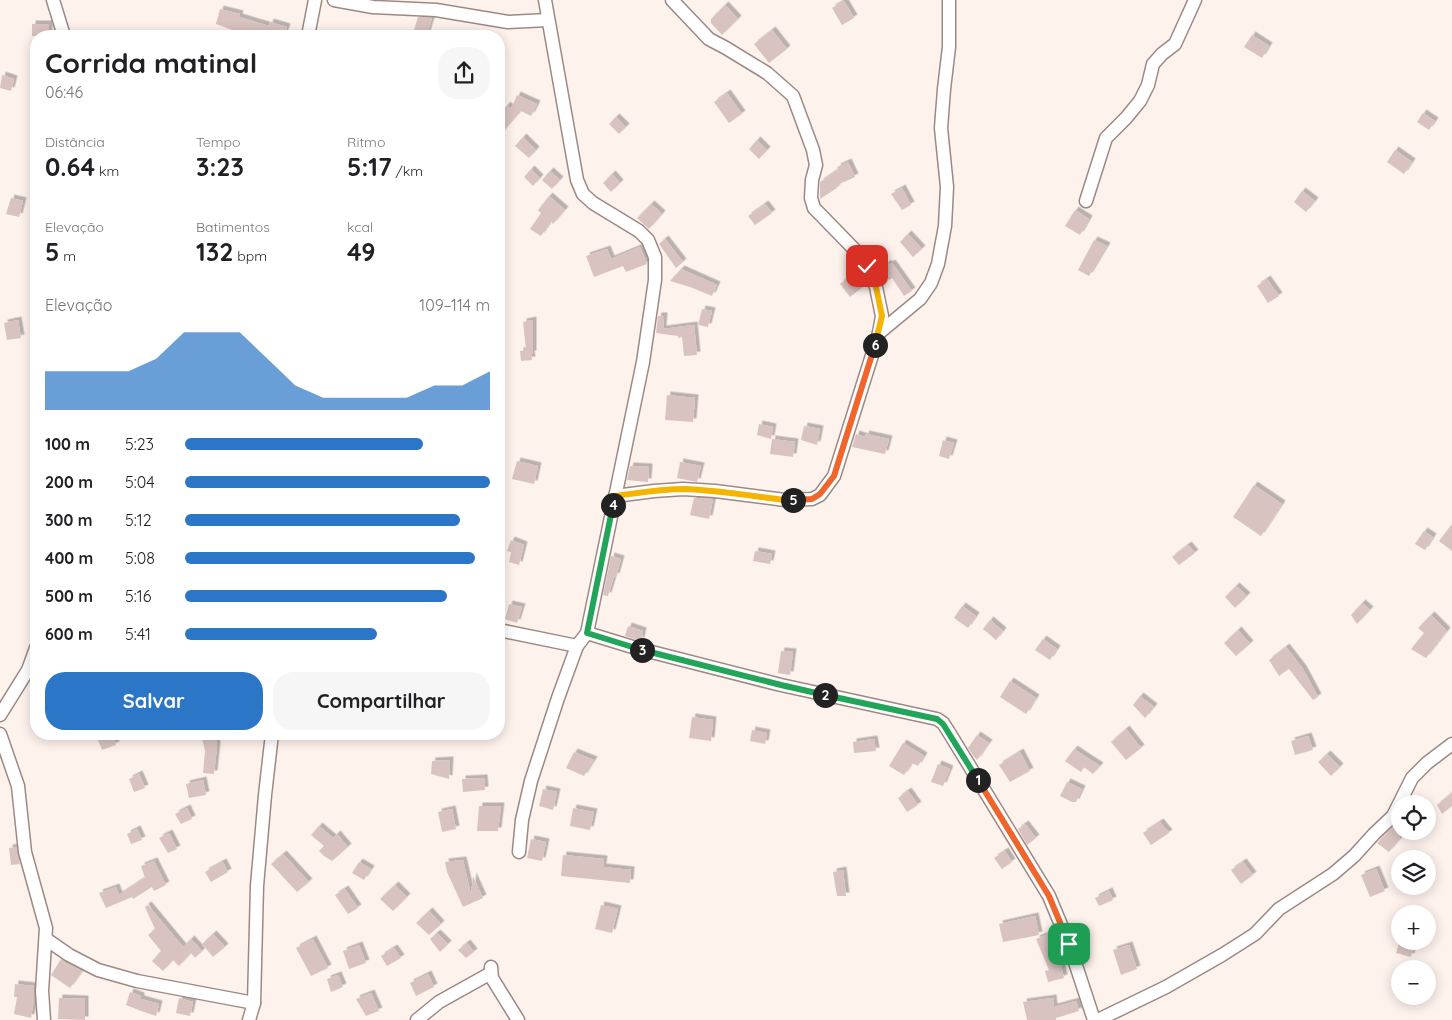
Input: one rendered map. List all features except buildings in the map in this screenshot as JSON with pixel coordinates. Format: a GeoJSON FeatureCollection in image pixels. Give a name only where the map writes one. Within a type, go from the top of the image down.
{"type":"FeatureCollection","features":[{"type":"Feature","properties":{"kind":"street"},"geometry":{"type":"LineString","coordinates":[[53,0],[62,30]]}},
{"type":"Feature","properties":{"kind":"street"},"geometry":{"type":"LineString","coordinates":[[309,30],[315,0]]}},
{"type":"Feature","properties":{"kind":"street"},"geometry":{"type":"LineString","coordinates":[[334,0],[373,6],[436,10],[508,22],[548,20]]}},
{"type":"Feature","properties":{"kind":"street"},"geometry":{"type":"LineString","coordinates":[[518,852],[522,820],[531,781],[577,646],[587,633],[643,362],[655,280],[655,257],[648,240],[639,231],[593,203],[583,194],[577,180],[545,0]]}},
{"type":"Feature","properties":{"kind":"street"},"geometry":{"type":"LineString","coordinates":[[615,496],[654,490],[683,489],[785,500],[812,499],[820,494],[834,476],[879,333],[882,316],[876,287],[867,266],[854,249],[814,208],[810,198],[816,165],[813,150],[793,96],[767,73],[709,39],[672,0]]}},
{"type":"Feature","properties":{"kind":"street"},"geometry":{"type":"LineString","coordinates":[[879,333],[920,299],[931,283],[938,264],[945,226],[947,187],[941,128],[949,47],[949,0]]}},
{"type":"Feature","properties":{"kind":"street"},"geometry":{"type":"LineString","coordinates":[[1086,201],[1106,138],[1140,101],[1148,85],[1153,64],[1175,44],[1195,0]]}},
{"type":"Feature","properties":{"kind":"street"},"geometry":{"type":"LineString","coordinates":[[505,631],[577,646]]}},
{"type":"Feature","properties":{"kind":"street"},"geometry":{"type":"LineString","coordinates":[[587,633],[636,648],[781,685],[937,719],[943,724],[1049,896],[1069,944],[1094,1020]]}},
{"type":"Feature","properties":{"kind":"street"},"geometry":{"type":"LineString","coordinates":[[0,715],[30,664]]}},
{"type":"Feature","properties":{"kind":"street"},"geometry":{"type":"LineString","coordinates":[[0,734],[18,786],[25,852],[46,928],[42,991],[44,1020]]}},
{"type":"Feature","properties":{"kind":"street"},"geometry":{"type":"LineString","coordinates":[[249,1020],[254,1003],[257,886],[271,740]]}},
{"type":"Feature","properties":{"kind":"street"},"geometry":{"type":"LineString","coordinates":[[1098,1020],[1166,987],[1256,934],[1279,909],[1333,874],[1354,856],[1393,816],[1412,778],[1427,763],[1452,744]]}},
{"type":"Feature","properties":{"kind":"street"},"geometry":{"type":"LineString","coordinates":[[46,939],[69,955],[98,970],[137,981],[254,1003]]}},
{"type":"Feature","properties":{"kind":"street"},"geometry":{"type":"LineString","coordinates":[[417,1020],[439,1002],[491,970],[492,978],[518,1020]]}},
{"type":"Feature","properties":{"kind":"route"},"geometry":{"type":"LineString","coordinates":[[867,266],[876,287],[882,316],[879,333],[834,476],[827,486],[812,499],[785,500],[683,489],[654,490],[615,496],[587,633],[636,648],[781,685],[937,719],[950,734],[1049,896],[1069,944]]}}]}
